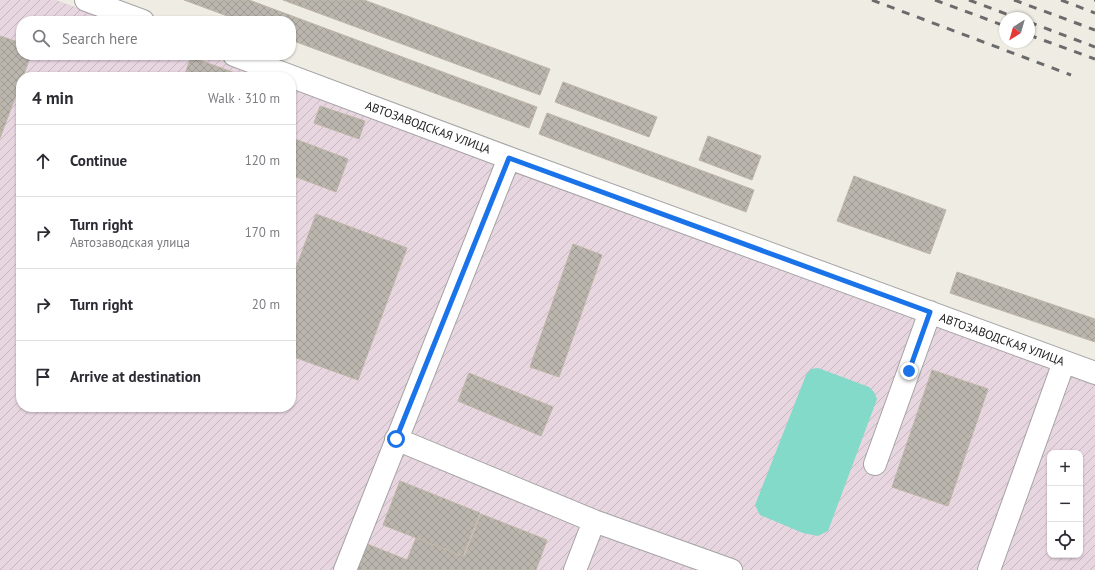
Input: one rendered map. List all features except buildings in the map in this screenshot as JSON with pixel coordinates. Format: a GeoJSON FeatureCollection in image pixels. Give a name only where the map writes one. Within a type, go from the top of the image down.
{"type":"FeatureCollection","features":[{"type":"Feature","properties":{"kind":"street"},"geometry":{"type":"LineString","coordinates":[[86,0],[129,16]]}},
{"type":"Feature","properties":{"kind":"street","name":"АВТОЗАВОДСКАЯ УЛИЦА"},"geometry":{"type":"LineString","coordinates":[[247,60],[279,72]]}},
{"type":"Feature","properties":{"kind":"street","name":"АВТОЗАВОДСКАЯ УЛИЦА"},"geometry":{"type":"LineString","coordinates":[[296,78],[1095,373]]}},
{"type":"Feature","properties":{"kind":"street"},"geometry":{"type":"LineString","coordinates":[[345,570],[509,158]]}},
{"type":"Feature","properties":{"kind":"street"},"geometry":{"type":"LineString","coordinates":[[875,464],[930,312]]}},
{"type":"Feature","properties":{"kind":"street"},"geometry":{"type":"LineString","coordinates":[[989,570],[1064,362]]}},
{"type":"Feature","properties":{"kind":"street"},"geometry":{"type":"LineString","coordinates":[[396,439],[594,521],[731,570]]}},
{"type":"Feature","properties":{"kind":"street"},"geometry":{"type":"LineString","coordinates":[[576,570],[594,521]]}},
{"type":"Feature","properties":{"kind":"shaded area"},"geometry":{"type":"Polygon","coordinates":[[[0,0],[56,0],[99,16],[16,16],[16,60],[219,60],[252,72],[16,72],[16,412],[296,412],[296,88],[1095,383],[1095,570],[0,570],[0,0]]]}},
{"type":"Feature","properties":{"kind":"shaded area"},"geometry":{"type":"Polygon","coordinates":[[[818,368],[869,387],[874,392],[877,399],[828,531],[818,536],[803,533],[760,515],[755,505],[806,375],[811,369],[818,368]]]}},
{"type":"Feature","properties":{"kind":"railway"},"geometry":{"type":"LineString","coordinates":[[872,0],[1071,75]]}},
{"type":"Feature","properties":{"kind":"railway"},"geometry":{"type":"LineString","coordinates":[[935,0],[999,24]]}},
{"type":"Feature","properties":{"kind":"railway"},"geometry":{"type":"LineString","coordinates":[[969,0],[1001,12]]}},
{"type":"Feature","properties":{"kind":"railway"},"geometry":{"type":"LineString","coordinates":[[1014,0],[1095,30]]}},
{"type":"Feature","properties":{"kind":"railway"},"geometry":{"type":"LineString","coordinates":[[1061,0],[1095,13]]}},
{"type":"Feature","properties":{"kind":"railway"},"geometry":{"type":"LineString","coordinates":[[1035,24],[1095,47]]}},
{"type":"Feature","properties":{"kind":"railway"},"geometry":{"type":"LineString","coordinates":[[1035,37],[1095,59]]}},
{"type":"Feature","properties":{"kind":"route"},"geometry":{"type":"LineString","coordinates":[[396,439],[509,158],[930,312],[909,371]]}}]}
